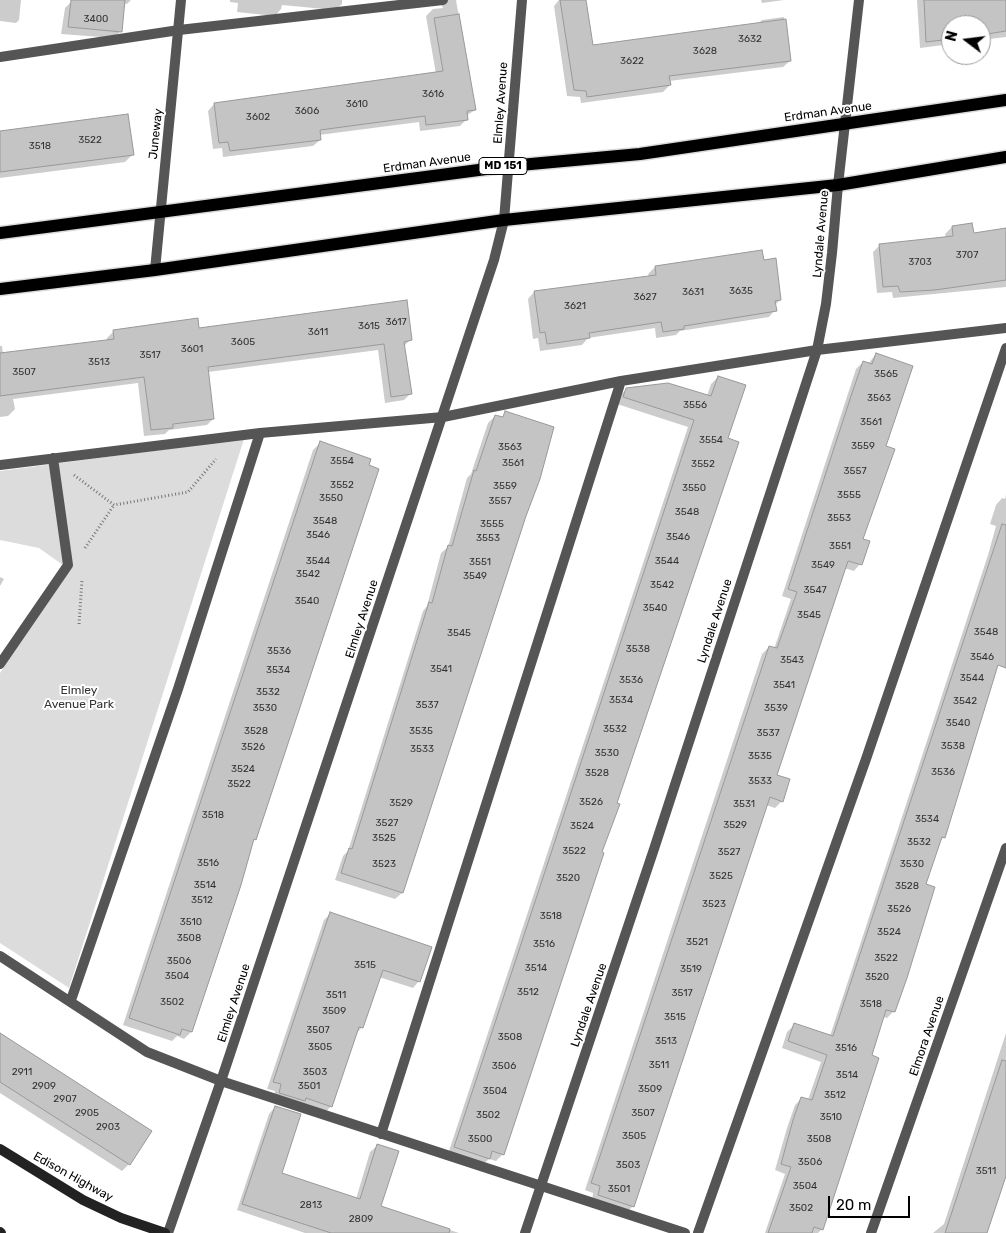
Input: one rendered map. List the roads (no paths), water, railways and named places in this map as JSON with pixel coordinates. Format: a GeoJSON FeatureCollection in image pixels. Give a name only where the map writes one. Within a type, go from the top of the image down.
{"type":"FeatureCollection","features":[{"type":"Feature","properties":{"kind":"main road","name":"Erdman Avenue"},"geometry":{"type":"LineString","coordinates":[[0,233],[509,166],[640,154],[1006,100]]}},
{"type":"Feature","properties":{"kind":"main road"},"geometry":{"type":"LineString","coordinates":[[0,288],[155,270],[504,220],[838,185],[1006,157]]}},
{"type":"Feature","properties":{"kind":"main road","name":"Edison Highway"},"geometry":{"type":"LineString","coordinates":[[0,1149],[83,1200],[121,1218],[166,1233]]}},
{"type":"Feature","properties":{"kind":"street","name":"Juneway"},"geometry":{"type":"LineString","coordinates":[[155,270],[182,0]]}},
{"type":"Feature","properties":{"kind":"street"},"geometry":{"type":"LineString","coordinates":[[0,57],[356,5],[443,0]]}},
{"type":"Feature","properties":{"kind":"street","name":"Elmley Avenue"},"geometry":{"type":"LineString","coordinates":[[166,1233],[221,1081],[494,260],[504,220],[522,0]]}},
{"type":"Feature","properties":{"kind":"street","name":"Lyndale Avenue"},"geometry":{"type":"LineString","coordinates":[[525,1233],[651,858],[817,350],[826,304],[859,0]]}},
{"type":"Feature","properties":{"kind":"street"},"geometry":{"type":"LineString","coordinates":[[0,465],[260,433],[442,417],[621,381],[817,350],[1006,328]]}},
{"type":"Feature","properties":{"kind":"street"},"geometry":{"type":"LineString","coordinates":[[698,1233],[866,760],[1006,348]]}},
{"type":"Feature","properties":{"kind":"street"},"geometry":{"type":"LineString","coordinates":[[381,1134],[621,381]]}},
{"type":"Feature","properties":{"kind":"street"},"geometry":{"type":"LineString","coordinates":[[72,1000],[178,689],[260,433]]}},
{"type":"Feature","properties":{"kind":"street"},"geometry":{"type":"LineString","coordinates":[[0,664],[68,565],[53,458]]}},
{"type":"Feature","properties":{"kind":"street","name":"Elmora Avenue"},"geometry":{"type":"LineString","coordinates":[[871,1233],[1006,848]]}},
{"type":"Feature","properties":{"kind":"street"},"geometry":{"type":"LineString","coordinates":[[0,956],[72,1000],[147,1052],[221,1081],[685,1233]]}},
{"type":"Feature","properties":{"kind":"park label","name":"Elmley Avenue Park"},"geometry":{"type":"Point","coordinates":[79,698]}}]}
